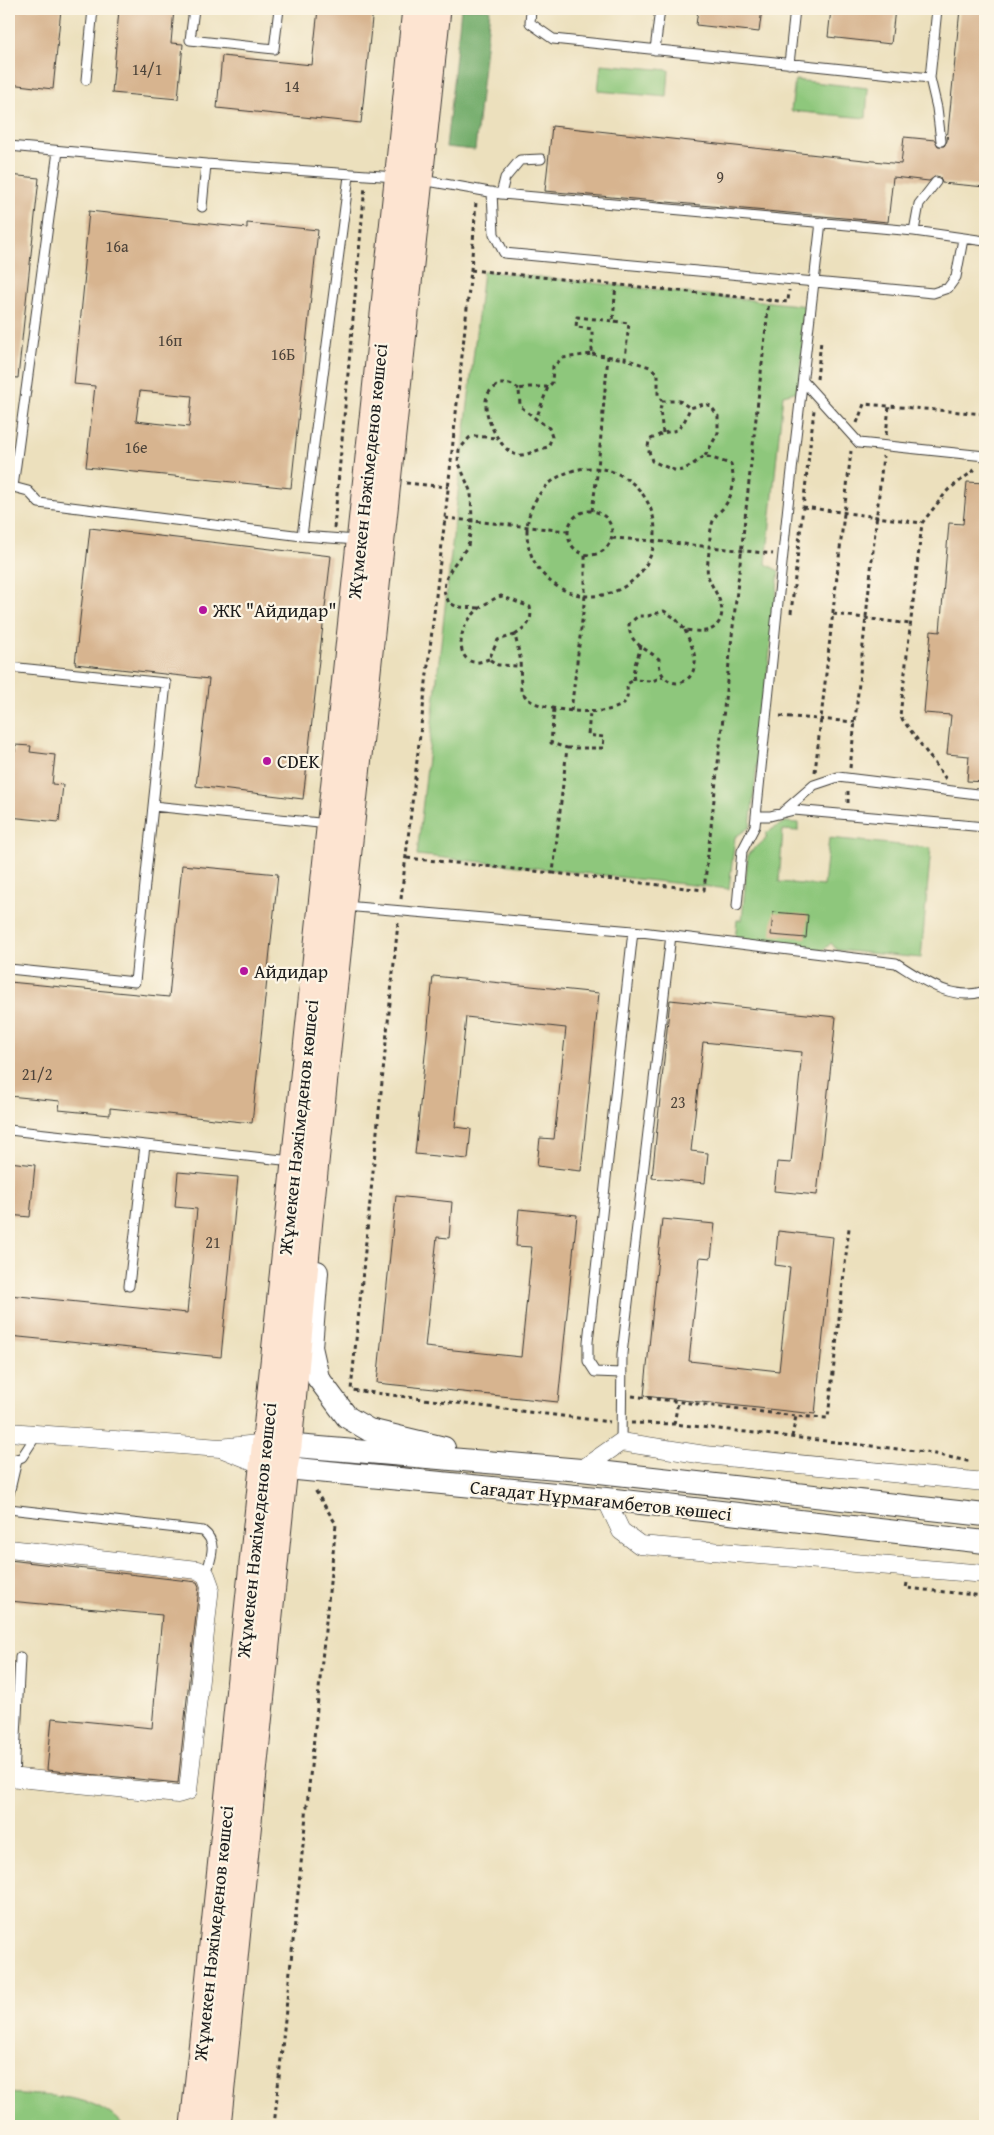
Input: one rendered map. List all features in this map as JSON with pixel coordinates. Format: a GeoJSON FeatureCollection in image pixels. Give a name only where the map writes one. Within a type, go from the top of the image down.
{"type":"FeatureCollection","features":[{"type":"Feature","properties":{"kind":"main road","name":"Жұмекен Нәжімеденов көшесі"},"geometry":{"type":"LineString","coordinates":[[193,2126],[276,1455],[310,1219],[345,906],[388,481],[408,179],[415,9]]}},
{"type":"Feature","properties":{"kind":"main road","name":"Жұмекен Нәжімеденов көшесі"},"geometry":{"type":"LineString","coordinates":[[218,2126],[276,1455],[295,1162],[329,824],[359,541],[408,179],[438,9]]}},
{"type":"Feature","properties":{"kind":"street"},"geometry":{"type":"LineString","coordinates":[[310,1219],[317,1273],[311,1347],[318,1378],[347,1417],[368,1430],[466,1454],[538,1468]]}},
{"type":"Feature","properties":{"kind":"street","name":"Сағадат Нұрмағамбетов көшесі"},"geometry":{"type":"LineString","coordinates":[[9,1432],[220,1448],[606,1500],[985,1542]]}},
{"type":"Feature","properties":{"kind":"street"},"geometry":{"type":"LineString","coordinates":[[581,1470],[621,1442],[705,1455],[985,1482]]}},
{"type":"Feature","properties":{"kind":"street","name":"Сағадат Нұрмағамбетов көшесі"},"geometry":{"type":"LineString","coordinates":[[276,1455],[581,1470],[985,1515]]}},
{"type":"Feature","properties":{"kind":"street"},"geometry":{"type":"LineString","coordinates":[[606,1500],[621,1531],[640,1544],[985,1574]]}},
{"type":"Feature","properties":{"kind":"street"},"geometry":{"type":"LineString","coordinates":[[9,1549],[198,1570],[206,1575],[210,1586],[188,1791],[178,1794],[11,1777]]}},
{"type":"Feature","properties":{"kind":"lane"},"geometry":{"type":"LineString","coordinates":[[86,80],[94,9]]}},
{"type":"Feature","properties":{"kind":"lane"},"geometry":{"type":"LineString","coordinates":[[194,9],[190,40],[274,49],[279,9]]}},
{"type":"Feature","properties":{"kind":"lane"},"geometry":{"type":"LineString","coordinates":[[532,9],[530,23],[553,39],[930,78]]}},
{"type":"Feature","properties":{"kind":"lane"},"geometry":{"type":"LineString","coordinates":[[655,50],[660,9]]}},
{"type":"Feature","properties":{"kind":"lane"},"geometry":{"type":"LineString","coordinates":[[789,64],[795,9]]}},
{"type":"Feature","properties":{"kind":"lane"},"geometry":{"type":"LineString","coordinates":[[937,9],[930,78],[937,108],[941,141]]}},
{"type":"Feature","properties":{"kind":"lane"},"geometry":{"type":"LineString","coordinates":[[9,146],[349,176],[408,179],[497,193],[914,231],[985,241]]}},
{"type":"Feature","properties":{"kind":"lane"},"geometry":{"type":"LineString","coordinates":[[58,151],[11,487],[28,491],[39,503],[302,536],[359,541]]}},
{"type":"Feature","properties":{"kind":"lane"},"geometry":{"type":"LineString","coordinates":[[541,160],[520,160],[505,178],[497,193],[494,234],[504,253],[933,293],[948,288],[956,277],[963,239]]}},
{"type":"Feature","properties":{"kind":"lane"},"geometry":{"type":"LineString","coordinates":[[202,207],[206,164]]}},
{"type":"Feature","properties":{"kind":"lane"},"geometry":{"type":"LineString","coordinates":[[302,536],[349,176]]}},
{"type":"Feature","properties":{"kind":"lane"},"geometry":{"type":"LineString","coordinates":[[914,231],[919,204],[936,182]]}},
{"type":"Feature","properties":{"kind":"lane"},"geometry":{"type":"LineString","coordinates":[[737,906],[742,851],[755,826],[788,505],[821,222]]}},
{"type":"Feature","properties":{"kind":"lane"},"geometry":{"type":"LineString","coordinates":[[803,381],[860,443],[985,456]]}},
{"type":"Feature","properties":{"kind":"lane"},"geometry":{"type":"LineString","coordinates":[[9,667],[166,683],[135,982],[9,968]]}},
{"type":"Feature","properties":{"kind":"lane"},"geometry":{"type":"LineString","coordinates":[[782,812],[814,785],[838,777],[985,795]]}},
{"type":"Feature","properties":{"kind":"lane"},"geometry":{"type":"LineString","coordinates":[[153,806],[329,824]]}},
{"type":"Feature","properties":{"kind":"lane"},"geometry":{"type":"LineString","coordinates":[[756,816],[770,816],[794,810],[985,827]]}},
{"type":"Feature","properties":{"kind":"lane"},"geometry":{"type":"LineString","coordinates":[[345,906],[633,931],[896,963],[928,984],[958,994],[985,991]]}},
{"type":"Feature","properties":{"kind":"lane"},"geometry":{"type":"LineString","coordinates":[[622,1372],[595,1372],[588,1361],[588,1342],[633,931]]}},
{"type":"Feature","properties":{"kind":"lane"},"geometry":{"type":"LineString","coordinates":[[621,1442],[622,1372],[671,935]]}},
{"type":"Feature","properties":{"kind":"lane"},"geometry":{"type":"LineString","coordinates":[[9,1130],[295,1162]]}},
{"type":"Feature","properties":{"kind":"lane"},"geometry":{"type":"LineString","coordinates":[[130,1286],[145,1145]]}},
{"type":"Feature","properties":{"kind":"lane"},"geometry":{"type":"LineString","coordinates":[[9,1494],[13,1461],[22,1458],[37,1434]]}},
{"type":"Feature","properties":{"kind":"lane"},"geometry":{"type":"LineString","coordinates":[[9,1509],[203,1531],[209,1536],[214,1547],[206,1575]]}},
{"type":"Feature","properties":{"kind":"lane"},"geometry":{"type":"LineString","coordinates":[[11,1777],[20,1657]]}},
{"type":"Feature","properties":{"kind":"path"},"geometry":{"type":"LineString","coordinates":[[333,538],[366,176]]}},
{"type":"Feature","properties":{"kind":"path"},"geometry":{"type":"LineString","coordinates":[[471,270],[788,302],[790,280]]}},
{"type":"Feature","properties":{"kind":"path"},"geometry":{"type":"LineString","coordinates":[[613,321],[616,284]]}},
{"type":"Feature","properties":{"kind":"path"},"geometry":{"type":"LineString","coordinates":[[406,858],[554,872],[704,890],[769,300]]}},
{"type":"Feature","properties":{"kind":"path"},"geometry":{"type":"LineString","coordinates":[[592,354],[592,329],[576,327],[577,318],[629,323],[625,359]]}},
{"type":"Feature","properties":{"kind":"path"},"geometry":{"type":"LineString","coordinates":[[791,615],[822,339]]}},
{"type":"Feature","properties":{"kind":"path"},"geometry":{"type":"LineString","coordinates":[[536,419],[548,387],[552,383],[553,366],[563,358],[592,354],[625,359],[650,367],[658,374],[658,395],[662,401],[660,410],[663,432]]}},
{"type":"Feature","properties":{"kind":"path"},"geometry":{"type":"LineString","coordinates":[[592,511],[598,468],[608,356]]}},
{"type":"Feature","properties":{"kind":"path"},"geometry":{"type":"LineString","coordinates":[[519,389],[520,406],[549,428],[552,437],[548,447],[519,455],[508,451],[497,438],[485,408],[487,394],[499,384],[510,384],[519,389],[548,387]]}},
{"type":"Feature","properties":{"kind":"path"},"geometry":{"type":"LineString","coordinates":[[662,401],[680,401],[690,408]]}},
{"type":"Feature","properties":{"kind":"path"},"geometry":{"type":"LineString","coordinates":[[704,404],[711,406],[718,416],[718,433],[705,456],[682,471],[673,471],[652,461],[648,448],[649,440],[663,432],[678,430],[690,408],[704,404]]}},
{"type":"Feature","properties":{"kind":"path"},"geometry":{"type":"LineString","coordinates":[[814,785],[853,435],[864,404],[985,414]]}},
{"type":"Feature","properties":{"kind":"path"},"geometry":{"type":"LineString","coordinates":[[848,814],[848,779],[889,406]]}},
{"type":"Feature","properties":{"kind":"path"},"geometry":{"type":"LineString","coordinates":[[479,608],[458,607],[449,603],[444,591],[445,581],[452,567],[468,546],[472,521],[471,493],[458,461],[459,450],[469,438],[474,436],[497,438]]}},
{"type":"Feature","properties":{"kind":"path"},"geometry":{"type":"LineString","coordinates":[[685,630],[707,632],[715,629],[720,620],[721,607],[708,574],[709,546],[714,519],[725,506],[733,490],[735,478],[731,464],[705,456]]}},
{"type":"Feature","properties":{"kind":"path"},"geometry":{"type":"LineString","coordinates":[[950,791],[951,786],[900,716],[922,523],[948,490],[979,466]]}},
{"type":"Feature","properties":{"kind":"path"},"geometry":{"type":"LineString","coordinates":[[585,467],[598,468],[609,470],[630,480],[646,498],[654,520],[656,541],[646,566],[633,581],[616,592],[597,597],[576,596],[558,588],[540,572],[529,552],[525,526],[531,506],[544,487],[563,473],[585,467]]}},
{"type":"Feature","properties":{"kind":"path"},"geometry":{"type":"LineString","coordinates":[[388,481],[448,487]]}},
{"type":"Feature","properties":{"kind":"path"},"geometry":{"type":"LineString","coordinates":[[788,505],[922,523]]}},
{"type":"Feature","properties":{"kind":"path"},"geometry":{"type":"LineString","coordinates":[[592,511],[601,514],[608,520],[612,529],[612,538],[608,546],[594,556],[577,552],[571,546],[567,531],[575,516],[583,512],[592,511]]}},
{"type":"Feature","properties":{"kind":"path"},"geometry":{"type":"LineString","coordinates":[[445,518],[567,531]]}},
{"type":"Feature","properties":{"kind":"path"},"geometry":{"type":"LineString","coordinates":[[612,538],[709,546],[784,556]]}},
{"type":"Feature","properties":{"kind":"path"},"geometry":{"type":"LineString","coordinates":[[571,711],[585,596],[585,555]]}},
{"type":"Feature","properties":{"kind":"path"},"geometry":{"type":"LineString","coordinates":[[501,596],[530,607],[532,617],[528,626],[515,635],[498,640],[489,659],[476,663],[469,661],[462,653],[461,639],[465,626],[479,608],[490,600],[501,596]]}},
{"type":"Feature","properties":{"kind":"path"},"geometry":{"type":"LineString","coordinates":[[664,612],[674,618],[685,630],[693,651],[695,664],[684,682],[675,684],[663,677],[658,670],[659,659],[636,643],[629,635],[629,624],[638,616],[648,616],[664,612]]}},
{"type":"Feature","properties":{"kind":"path"},"geometry":{"type":"LineString","coordinates":[[833,614],[910,624]]}},
{"type":"Feature","properties":{"kind":"path"},"geometry":{"type":"LineString","coordinates":[[515,635],[520,657],[521,691],[529,700],[554,710],[590,712],[618,707],[625,702],[628,696],[627,684],[634,680],[652,681],[663,677]]}},
{"type":"Feature","properties":{"kind":"path"},"geometry":{"type":"LineString","coordinates":[[634,680],[632,672],[639,658],[641,645]]}},
{"type":"Feature","properties":{"kind":"path"},"geometry":{"type":"LineString","coordinates":[[489,659],[498,665],[519,666]]}},
{"type":"Feature","properties":{"kind":"path"},"geometry":{"type":"LineString","coordinates":[[779,725],[781,707]]}},
{"type":"Feature","properties":{"kind":"path"},"geometry":{"type":"LineString","coordinates":[[554,710],[550,743],[567,748],[603,748],[604,737],[588,735],[590,712]]}},
{"type":"Feature","properties":{"kind":"path"},"geometry":{"type":"LineString","coordinates":[[780,716],[855,722]]}},
{"type":"Feature","properties":{"kind":"path"},"geometry":{"type":"LineString","coordinates":[[554,872],[567,748]]}},
{"type":"Feature","properties":{"kind":"path"},"geometry":{"type":"LineString","coordinates":[[622,1394],[796,1416],[828,1418],[849,1228]]}},
{"type":"Feature","properties":{"kind":"path"},"geometry":{"type":"LineString","coordinates":[[674,1424],[678,1402]]}},
{"type":"Feature","properties":{"kind":"path"},"geometry":{"type":"LineString","coordinates":[[792,1437],[796,1416]]}},
{"type":"Feature","properties":{"kind":"path"},"geometry":{"type":"LineString","coordinates":[[622,1423],[674,1424],[792,1437],[925,1452],[977,1463]]}},
{"type":"Feature","properties":{"kind":"path"},"geometry":{"type":"LineString","coordinates":[[274,2126],[336,1524],[315,1490]]}},
{"type":"Feature","properties":{"kind":"path"},"geometry":{"type":"LineString","coordinates":[[907,1581],[906,1588],[985,1596]]}},
{"type":"Feature","properties":{"kind":"green space"},"geometry":{"type":"Polygon","coordinates":[[[461,9],[490,9],[475,150],[446,147],[461,9]]]}},
{"type":"Feature","properties":{"kind":"green space"},"geometry":{"type":"Polygon","coordinates":[[[601,64],[669,70],[667,97],[598,91],[601,64]]]}},
{"type":"Feature","properties":{"kind":"green space"},"geometry":{"type":"Polygon","coordinates":[[[795,80],[868,88],[866,118],[791,111],[795,80]]]}},
{"type":"Feature","properties":{"kind":"green space"},"geometry":{"type":"Polygon","coordinates":[[[483,271],[807,306],[799,391],[783,395],[766,564],[779,571],[750,827],[735,837],[729,889],[417,855],[483,271]]]}},
{"type":"Feature","properties":{"kind":"green space"},"geometry":{"type":"Polygon","coordinates":[[[785,822],[798,823],[798,831],[783,830],[779,882],[824,886],[829,838],[931,848],[921,958],[837,950],[831,943],[824,950],[735,941],[737,920],[742,920],[748,854],[766,839],[766,833],[785,822]]]}},
{"type":"Feature","properties":{"kind":"green space"},"geometry":{"type":"Polygon","coordinates":[[[9,2093],[55,2096],[85,2102],[99,2107],[112,2115],[123,2126],[9,2126],[9,2093]]]}},
{"type":"Feature","properties":{"kind":"building"},"geometry":{"type":"Polygon","coordinates":[[[9,9],[61,9],[53,89],[9,84],[9,9]]]}},
{"type":"Feature","properties":{"kind":"building"},"geometry":{"type":"Polygon","coordinates":[[[119,9],[174,9],[171,43],[183,44],[178,99],[112,93],[119,9]]]}},
{"type":"Feature","properties":{"kind":"building"},"geometry":{"type":"Polygon","coordinates":[[[318,9],[373,9],[361,123],[217,108],[222,56],[312,65],[318,9]]]}},
{"type":"Feature","properties":{"kind":"building"},"geometry":{"type":"Polygon","coordinates":[[[698,9],[762,9],[759,32],[696,25],[698,9]]]}},
{"type":"Feature","properties":{"kind":"building"},"geometry":{"type":"Polygon","coordinates":[[[831,9],[895,9],[891,44],[828,37],[831,9]]]}},
{"type":"Feature","properties":{"kind":"building"},"geometry":{"type":"Polygon","coordinates":[[[960,9],[985,9],[985,187],[942,183],[940,177],[936,176],[929,181],[893,177],[888,222],[545,191],[552,126],[901,164],[904,137],[935,140],[938,146],[944,146],[947,141],[960,9]]]}},
{"type":"Feature","properties":{"kind":"building"},"geometry":{"type":"Polygon","coordinates":[[[9,175],[39,178],[18,378],[9,377],[9,175]]]}},
{"type":"Feature","properties":{"kind":"building"},"geometry":{"type":"Polygon","coordinates":[[[89,211],[247,228],[247,223],[318,230],[291,488],[86,467],[95,386],[74,384],[85,274],[83,274],[89,211]],[[140,391],[136,421],[189,427],[192,396],[140,391]]]}},
{"type":"Feature","properties":{"kind":"building"},"geometry":{"type":"Polygon","coordinates":[[[967,482],[985,483],[985,782],[967,781],[969,756],[947,754],[951,715],[924,713],[931,631],[940,632],[949,523],[963,524],[967,482]]]}},
{"type":"Feature","properties":{"kind":"building","name":"ЖК \"Айдидар\""},"geometry":{"type":"Polygon","coordinates":[[[90,528],[331,556],[303,799],[196,786],[209,679],[75,664],[90,528]]]}},
{"type":"Feature","properties":{"kind":"building"},"geometry":{"type":"Polygon","coordinates":[[[15,745],[31,746],[30,752],[55,755],[52,784],[63,785],[59,822],[9,817],[9,751],[15,752],[15,745]]]}},
{"type":"Feature","properties":{"kind":"building"},"geometry":{"type":"Polygon","coordinates":[[[182,865],[278,874],[252,1123],[110,1108],[110,1115],[59,1110],[60,1101],[9,1096],[9,982],[169,997],[182,865]]]}},
{"type":"Feature","properties":{"kind":"building"},"geometry":{"type":"Polygon","coordinates":[[[773,912],[808,915],[806,938],[771,935],[773,912]]]}},
{"type":"Feature","properties":{"kind":"building"},"geometry":{"type":"Polygon","coordinates":[[[433,976],[599,993],[581,1171],[537,1166],[540,1138],[554,1139],[566,1028],[466,1017],[455,1127],[471,1129],[468,1159],[415,1154],[433,976]]]}},
{"type":"Feature","properties":{"kind":"building"},"geometry":{"type":"Polygon","coordinates":[[[670,1000],[836,1017],[817,1195],[774,1191],[777,1162],[791,1163],[802,1052],[703,1042],[691,1151],[708,1153],[705,1183],[652,1178],[670,1000]]]}},
{"type":"Feature","properties":{"kind":"building"},"geometry":{"type":"Polygon","coordinates":[[[9,1162],[35,1165],[30,1217],[9,1215],[9,1162]]]}},
{"type":"Feature","properties":{"kind":"building"},"geometry":{"type":"Polygon","coordinates":[[[178,1172],[238,1177],[221,1357],[9,1336],[9,1295],[187,1313],[197,1209],[175,1207],[178,1172]]]}},
{"type":"Feature","properties":{"kind":"building"},"geometry":{"type":"Polygon","coordinates":[[[396,1196],[452,1202],[449,1238],[437,1237],[425,1347],[521,1357],[532,1247],[516,1246],[519,1209],[577,1215],[558,1402],[377,1383],[396,1196]]]}},
{"type":"Feature","properties":{"kind":"building"},"geometry":{"type":"Polygon","coordinates":[[[662,1219],[715,1224],[711,1258],[700,1257],[689,1361],[779,1371],[790,1267],[775,1265],[778,1231],[833,1237],[815,1414],[644,1396],[662,1219]]]}},
{"type":"Feature","properties":{"kind":"building"},"geometry":{"type":"Polygon","coordinates":[[[9,1560],[197,1582],[199,1587],[178,1783],[47,1770],[52,1718],[152,1728],[162,1615],[9,1601],[9,1560]]]}},
{"type":"Feature","properties":{"kind":"place","name":"ЖК \"Айдидар\""},"geometry":{"type":"Point","coordinates":[203,610]}},
{"type":"Feature","properties":{"kind":"place","name":"CDEK"},"geometry":{"type":"Point","coordinates":[267,761]}},
{"type":"Feature","properties":{"kind":"place","name":"Айдидар"},"geometry":{"type":"Point","coordinates":[244,971]}}]}
